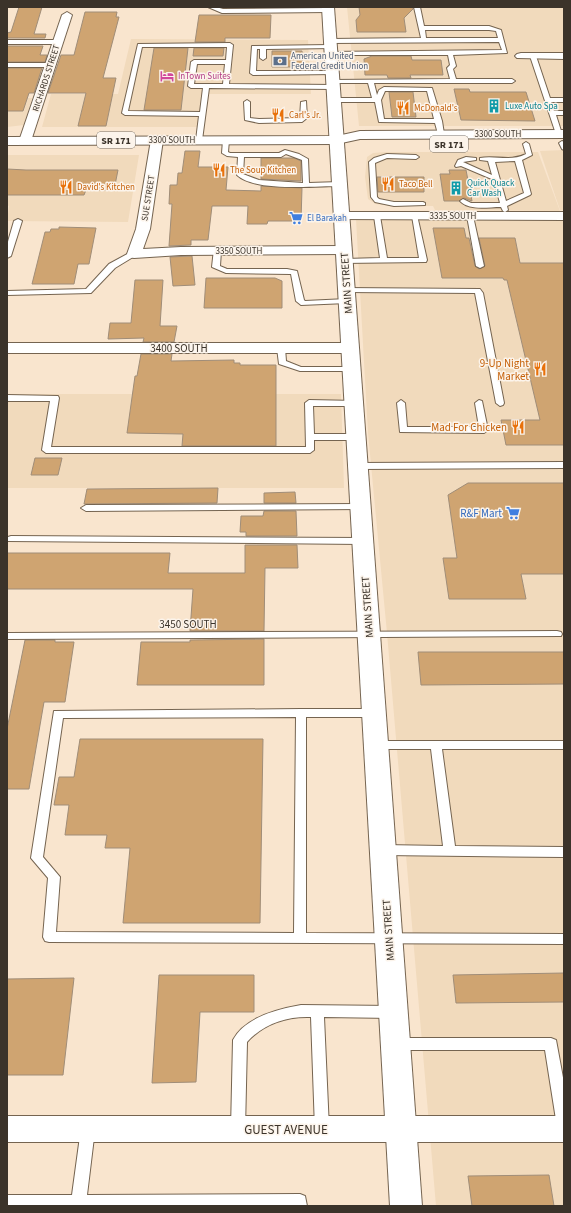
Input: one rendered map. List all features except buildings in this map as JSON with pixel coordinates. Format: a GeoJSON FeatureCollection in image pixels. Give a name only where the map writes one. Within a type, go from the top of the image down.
{"type":"FeatureCollection","features":[{"type":"Feature","properties":{"kind":"street","name":"MAIN STREET"},"geometry":{"type":"LineString","coordinates":[[328,9],[406,1206]]}},
{"type":"Feature","properties":{"kind":"street","name":"RICHARDS STREET"},"geometry":{"type":"LineString","coordinates":[[25,140],[67,15]]}},
{"type":"Feature","properties":{"kind":"street"},"geometry":{"type":"LineString","coordinates":[[521,56],[564,56]]}},
{"type":"Feature","properties":{"kind":"street","name":"3300 SOUTH"},"geometry":{"type":"LineString","coordinates":[[7,141],[199,140],[226,146],[285,146],[337,140],[360,135],[440,128],[563,141]]}},
{"type":"Feature","properties":{"kind":"street","name":"SUE STREET"},"geometry":{"type":"LineString","coordinates":[[134,254],[143,229],[156,140]]}},
{"type":"Feature","properties":{"kind":"street","name":"3300 SOUTH"},"geometry":{"type":"LineString","coordinates":[[337,140],[362,145],[526,144],[563,141]]}},
{"type":"Feature","properties":{"kind":"street","name":"3335 SOUTH"},"geometry":{"type":"LineString","coordinates":[[342,216],[470,216],[505,210],[564,216]]}},
{"type":"Feature","properties":{"kind":"street","name":"3350 SOUTH"},"geometry":{"type":"LineString","coordinates":[[134,254],[217,251],[344,256]]}},
{"type":"Feature","properties":{"kind":"street","name":"3400 SOUTH"},"geometry":{"type":"LineString","coordinates":[[7,348],[281,348],[351,358]]}},
{"type":"Feature","properties":{"kind":"street","name":"GUEST AVENUE"},"geometry":{"type":"LineString","coordinates":[[7,1129],[564,1130]]}},
{"type":"Feature","properties":{"kind":"lane"},"geometry":{"type":"LineString","coordinates":[[211,7],[222,11],[328,9]]}},
{"type":"Feature","properties":{"kind":"lane"},"geometry":{"type":"LineString","coordinates":[[417,7],[424,40]]}},
{"type":"Feature","properties":{"kind":"lane"},"geometry":{"type":"LineString","coordinates":[[378,100],[334,85],[263,73],[253,73],[254,47],[331,47],[450,52],[505,52],[498,30],[490,28],[422,28]]}},
{"type":"Feature","properties":{"kind":"lane"},"geometry":{"type":"LineString","coordinates":[[331,47],[424,40],[501,40]]}},
{"type":"Feature","properties":{"kind":"lane"},"geometry":{"type":"LineString","coordinates":[[7,42],[57,42]]}},
{"type":"Feature","properties":{"kind":"lane"},"geometry":{"type":"LineString","coordinates":[[202,114],[125,113],[140,45],[230,45],[226,86]]}},
{"type":"Feature","properties":{"kind":"lane"},"geometry":{"type":"LineString","coordinates":[[263,47],[262,62],[266,87]]}},
{"type":"Feature","properties":{"kind":"lane"},"geometry":{"type":"LineString","coordinates":[[450,52],[453,66],[450,68],[453,81]]}},
{"type":"Feature","properties":{"kind":"lane"},"geometry":{"type":"LineString","coordinates":[[533,56],[563,141]]}},
{"type":"Feature","properties":{"kind":"lane"},"geometry":{"type":"LineString","coordinates":[[229,62],[194,62],[191,86],[266,87],[334,85],[371,81],[512,81]]}},
{"type":"Feature","properties":{"kind":"lane"},"geometry":{"type":"LineString","coordinates":[[7,65],[50,65]]}},
{"type":"Feature","properties":{"kind":"lane"},"geometry":{"type":"LineString","coordinates":[[371,81],[374,97],[378,100]]}},
{"type":"Feature","properties":{"kind":"lane"},"geometry":{"type":"LineString","coordinates":[[429,81],[440,128],[381,121],[378,100],[381,91],[430,89]]}},
{"type":"Feature","properties":{"kind":"lane"},"geometry":{"type":"LineString","coordinates":[[199,140],[206,86]]}},
{"type":"Feature","properties":{"kind":"lane"},"geometry":{"type":"LineString","coordinates":[[548,100],[564,100]]}},
{"type":"Feature","properties":{"kind":"lane"},"geometry":{"type":"LineString","coordinates":[[247,102],[247,119],[259,121],[303,120],[304,102]]}},
{"type":"Feature","properties":{"kind":"lane"},"geometry":{"type":"LineString","coordinates":[[552,113],[564,113]]}},
{"type":"Feature","properties":{"kind":"lane"},"geometry":{"type":"LineString","coordinates":[[482,159],[518,159],[530,155],[526,144]]}},
{"type":"Feature","properties":{"kind":"lane"},"geometry":{"type":"LineString","coordinates":[[226,146],[229,155],[280,155],[285,146],[305,159],[306,184]]}},
{"type":"Feature","properties":{"kind":"lane"},"geometry":{"type":"LineString","coordinates":[[241,155],[240,175],[246,180],[265,184],[340,184]]}},
{"type":"Feature","properties":{"kind":"lane"},"geometry":{"type":"LineString","coordinates":[[416,157],[383,157],[375,159],[372,162],[374,197],[377,201],[384,203],[423,204]]}},
{"type":"Feature","properties":{"kind":"lane"},"geometry":{"type":"LineString","coordinates":[[474,159],[460,161],[458,167],[496,180]]}},
{"type":"Feature","properties":{"kind":"lane"},"geometry":{"type":"LineString","coordinates":[[491,159],[505,210]]}},
{"type":"Feature","properties":{"kind":"lane"},"geometry":{"type":"LineString","coordinates":[[463,201],[470,205],[505,210],[528,194],[518,159]]}},
{"type":"Feature","properties":{"kind":"lane"},"geometry":{"type":"LineString","coordinates":[[377,216],[384,260]]}},
{"type":"Feature","properties":{"kind":"lane"},"geometry":{"type":"LineString","coordinates":[[344,256],[384,260],[423,260],[415,216]]}},
{"type":"Feature","properties":{"kind":"lane"},"geometry":{"type":"LineString","coordinates":[[470,216],[480,266]]}},
{"type":"Feature","properties":{"kind":"lane"},"geometry":{"type":"LineString","coordinates":[[7,256],[18,221]]}},
{"type":"Feature","properties":{"kind":"lane"},"geometry":{"type":"LineString","coordinates":[[217,251],[216,267],[219,269],[226,271],[287,271],[294,273],[300,301],[304,302],[347,296],[477,291],[479,293],[500,403]]}},
{"type":"Feature","properties":{"kind":"lane"},"geometry":{"type":"LineString","coordinates":[[7,292],[88,291],[112,266],[134,254]]}},
{"type":"Feature","properties":{"kind":"lane"},"geometry":{"type":"LineString","coordinates":[[7,398],[55,398],[46,450],[310,450],[309,403],[354,403]]}},
{"type":"Feature","properties":{"kind":"lane"},"geometry":{"type":"LineString","coordinates":[[401,403],[403,430],[484,430],[479,403]]}},
{"type":"Feature","properties":{"kind":"lane"},"geometry":{"type":"LineString","coordinates":[[310,437],[356,437]]}},
{"type":"Feature","properties":{"kind":"lane"},"geometry":{"type":"LineString","coordinates":[[358,466],[564,465]]}},
{"type":"Feature","properties":{"kind":"lane"},"geometry":{"type":"LineString","coordinates":[[86,508],[361,507]]}},
{"type":"Feature","properties":{"kind":"lane"},"geometry":{"type":"LineString","coordinates":[[11,539],[363,541]]}},
{"type":"Feature","properties":{"kind":"lane","name":"3450 SOUTH"},"geometry":{"type":"LineString","coordinates":[[7,636],[369,636],[556,634]]}},
{"type":"Feature","properties":{"kind":"lane"},"geometry":{"type":"LineString","coordinates":[[300,938],[301,713]]}},
{"type":"Feature","properties":{"kind":"lane"},"geometry":{"type":"LineString","coordinates":[[374,713],[58,714],[38,858],[54,877],[49,937],[564,939]]}},
{"type":"Feature","properties":{"kind":"lane"},"geometry":{"type":"LineString","coordinates":[[376,745],[564,745]]}},
{"type":"Feature","properties":{"kind":"lane"},"geometry":{"type":"LineString","coordinates":[[436,745],[450,851]]}},
{"type":"Feature","properties":{"kind":"lane"},"geometry":{"type":"LineString","coordinates":[[383,850],[564,852]]}},
{"type":"Feature","properties":{"kind":"lane"},"geometry":{"type":"LineString","coordinates":[[317,1011],[322,1129]]}},
{"type":"Feature","properties":{"kind":"lane"},"geometry":{"type":"LineString","coordinates":[[238,1129],[240,1040],[248,1031],[263,1022],[282,1014],[317,1011],[393,1012]]}},
{"type":"Feature","properties":{"kind":"lane"},"geometry":{"type":"LineString","coordinates":[[395,1044],[551,1044],[564,1126]]}},
{"type":"Feature","properties":{"kind":"lane"},"geometry":{"type":"LineString","coordinates":[[79,1204],[88,1129]]}},
{"type":"Feature","properties":{"kind":"lane"},"geometry":{"type":"LineString","coordinates":[[7,1202],[79,1204],[300,1201],[300,1206]]}},
{"type":"Feature","properties":{"kind":"shaded area"},"geometry":{"type":"Polygon","coordinates":[[[347,7],[564,7],[564,126],[359,126],[347,7]]]}},
{"type":"Feature","properties":{"kind":"shaded area"},"geometry":{"type":"Polygon","coordinates":[[[131,39],[308,40],[311,94],[203,94],[198,127],[42,127],[51,94],[118,94],[131,39]]]}},
{"type":"Feature","properties":{"kind":"shaded area"},"geometry":{"type":"Polygon","coordinates":[[[7,98],[32,98],[24,125],[7,127],[7,98]]]}},
{"type":"Feature","properties":{"kind":"shaded area"},"geometry":{"type":"Polygon","coordinates":[[[564,150],[564,210],[560,210],[540,151],[564,150]]]}},
{"type":"Feature","properties":{"kind":"shaded area"},"geometry":{"type":"Polygon","coordinates":[[[538,152],[560,211],[435,210],[433,206],[393,206],[375,204],[368,199],[365,177],[367,157],[373,153],[538,152]]]}},
{"type":"Feature","properties":{"kind":"shaded area"},"geometry":{"type":"Polygon","coordinates":[[[7,155],[139,155],[128,222],[7,221],[9,206],[7,205],[7,155]]]}},
{"type":"Feature","properties":{"kind":"shaded area"},"geometry":{"type":"Polygon","coordinates":[[[356,219],[564,219],[564,1206],[436,1206],[387,633],[368,433],[356,219]]]}},
{"type":"Feature","properties":{"kind":"shaded area"},"geometry":{"type":"Polygon","coordinates":[[[7,394],[341,394],[344,488],[7,488],[7,394]]]}},
{"type":"Feature","properties":{"kind":"place","name":"American United Federal Credit Union"},"geometry":{"type":"Point","coordinates":[280,61]}},
{"type":"Feature","properties":{"kind":"place","name":"InTown Suites"},"geometry":{"type":"Point","coordinates":[167,76]}},
{"type":"Feature","properties":{"kind":"place","name":"Luxe Auto Spa"},"geometry":{"type":"Point","coordinates":[494,106]}},
{"type":"Feature","properties":{"kind":"place","name":"McDonald's"},"geometry":{"type":"Point","coordinates":[403,108]}},
{"type":"Feature","properties":{"kind":"place","name":"Carl's Jr."},"geometry":{"type":"Point","coordinates":[278,115]}},
{"type":"Feature","properties":{"kind":"place","name":"The Soup Kitchen"},"geometry":{"type":"Point","coordinates":[219,170]}},
{"type":"Feature","properties":{"kind":"place","name":"Taco Bell"},"geometry":{"type":"Point","coordinates":[388,184]}},
{"type":"Feature","properties":{"kind":"place","name":"David's Kitchen"},"geometry":{"type":"Point","coordinates":[66,187]}},
{"type":"Feature","properties":{"kind":"place","name":"Quick Quack Car Wash"},"geometry":{"type":"Point","coordinates":[456,188]}},
{"type":"Feature","properties":{"kind":"place","name":"El Barakah"},"geometry":{"type":"Point","coordinates":[296,218]}},
{"type":"Feature","properties":{"kind":"place","name":"9-Up Night Market"},"geometry":{"type":"Point","coordinates":[540,369]}},
{"type":"Feature","properties":{"kind":"place","name":"Mad For Chicken"},"geometry":{"type":"Point","coordinates":[518,427]}},
{"type":"Feature","properties":{"kind":"place","name":"R&F Mart"},"geometry":{"type":"Point","coordinates":[513,513]}}]}
